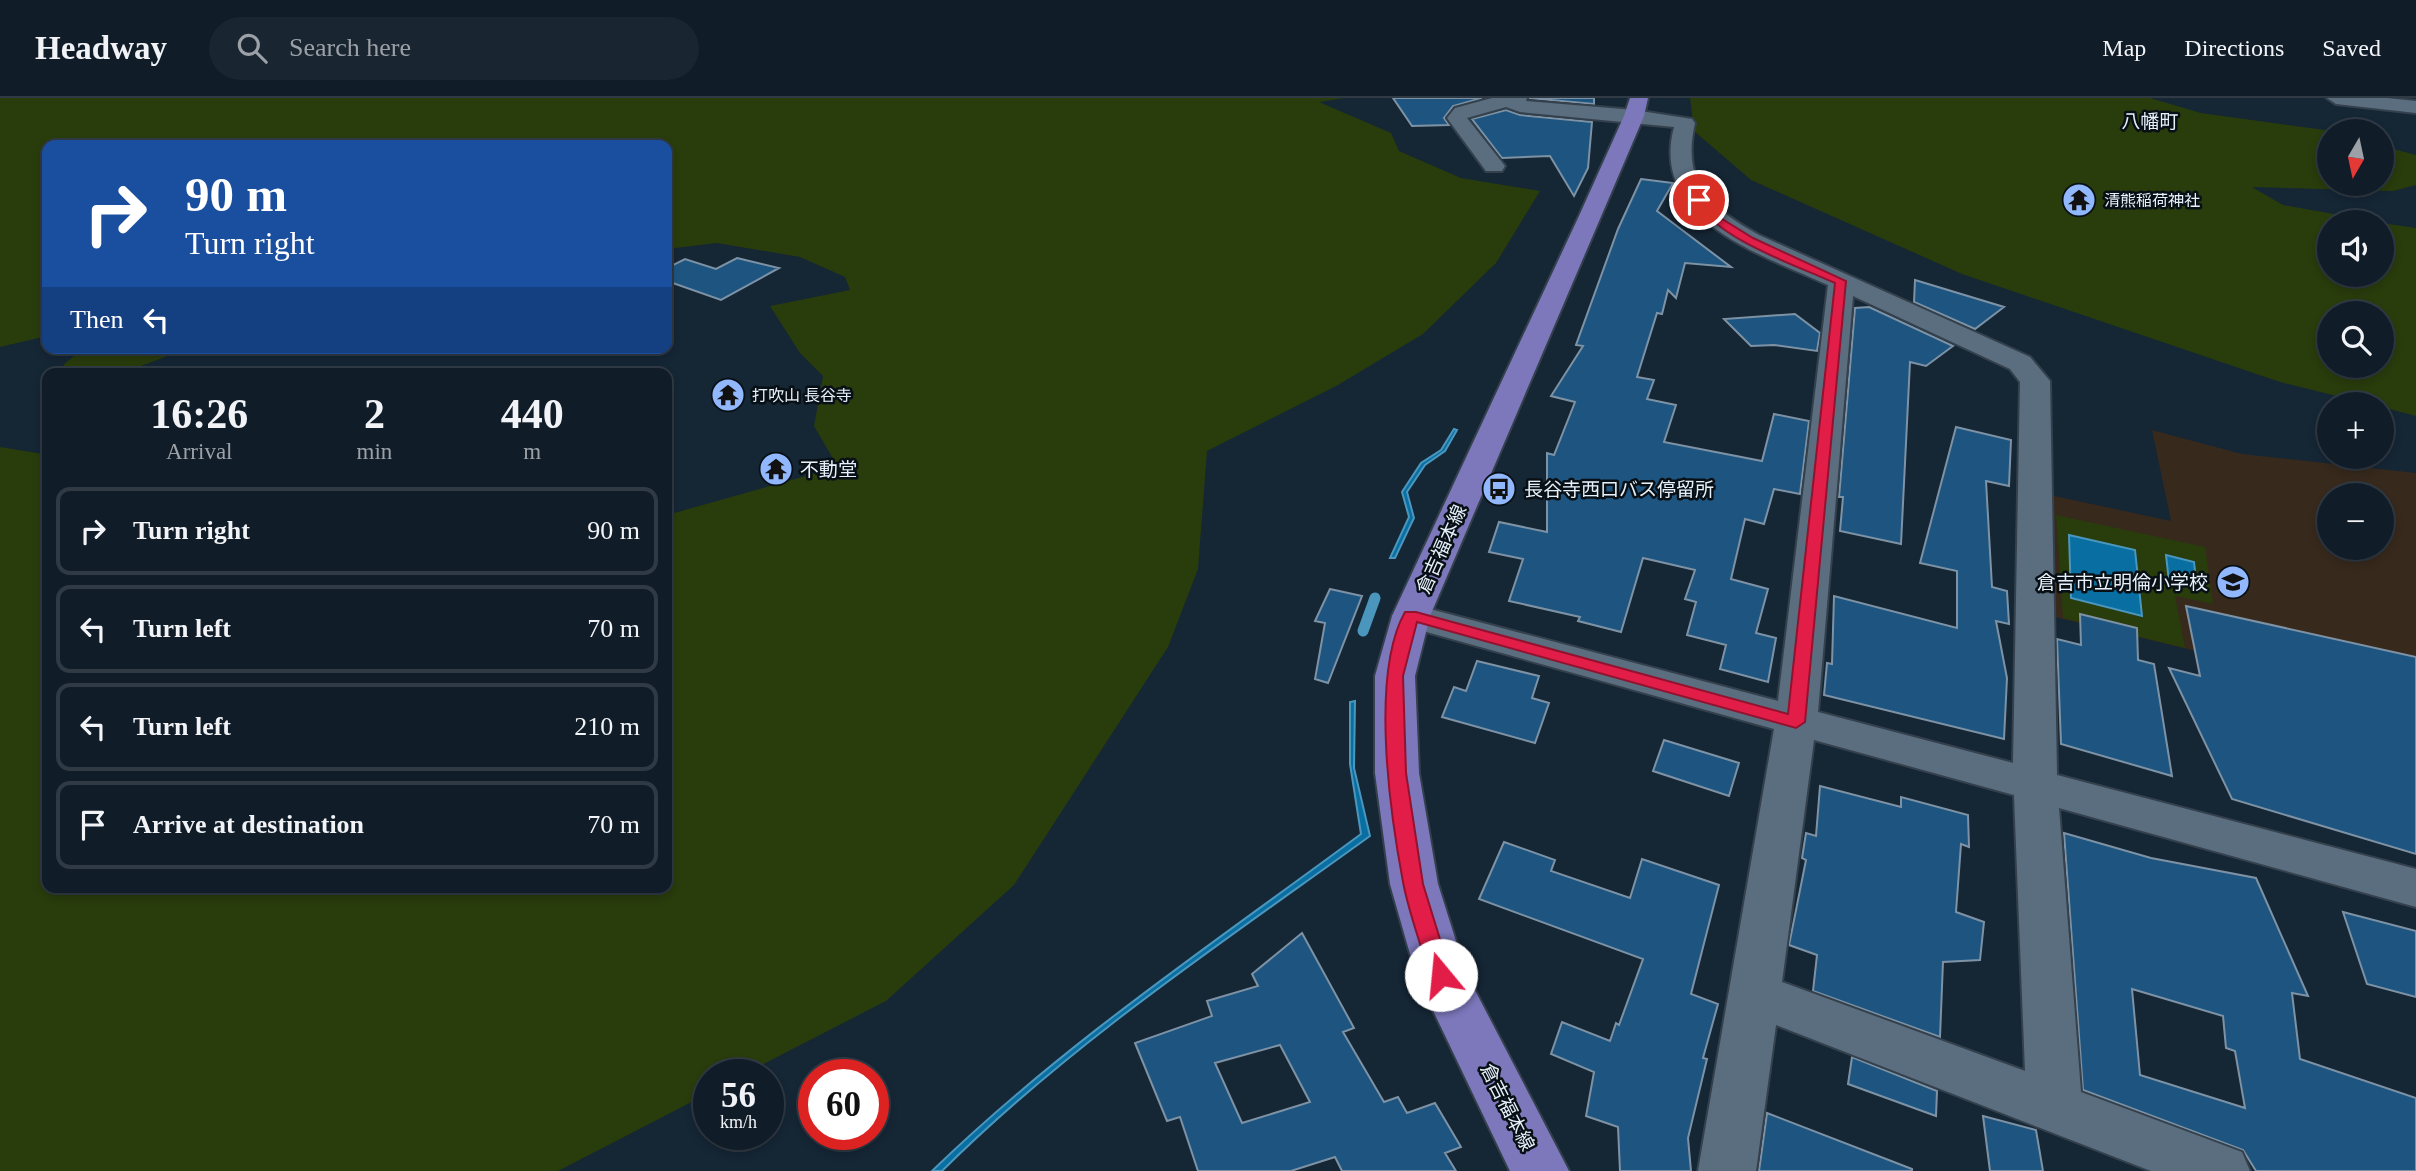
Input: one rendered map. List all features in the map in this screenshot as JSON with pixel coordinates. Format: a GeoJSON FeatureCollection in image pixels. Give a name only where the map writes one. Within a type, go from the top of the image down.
{"type":"FeatureCollection","features":[{"type":"Feature","properties":{"kind":"main road","name":"倉吉福本線"},"geometry":{"type":"LineString","coordinates":[[1541,1171],[1441,975],[1413,884],[1396,773],[1395,676],[1411,616],[1626,116]]}},
{"type":"Feature","properties":{"kind":"street"},"geometry":{"type":"LineString","coordinates":[[2336,98],[2386,101],[2416,107]]}},
{"type":"Feature","properties":{"kind":"street"},"geometry":{"type":"LineString","coordinates":[[1512,101],[1626,116]]}},
{"type":"Feature","properties":{"kind":"street"},"geometry":{"type":"LineString","coordinates":[[1494,166],[1457,118],[1462,112],[1512,101],[1685,123],[1682,133],[1682,161],[1690,186],[1708,214],[1749,240],[2020,363],[2029,370],[2035,381],[2035,783],[2054,1105]]}},
{"type":"Feature","properties":{"kind":"street"},"geometry":{"type":"LineString","coordinates":[[1727,1171],[1796,722],[1841,281]]}},
{"type":"Feature","properties":{"kind":"street"},"geometry":{"type":"LineString","coordinates":[[1411,616],[2416,888]]}},
{"type":"Feature","properties":{"kind":"street"},"geometry":{"type":"LineString","coordinates":[[1755,994],[2054,1105],[2221,1171]]}},
{"type":"Feature","properties":{"kind":"shaded area","name":"倉吉市立明倫小学校"},"geometry":{"type":"Polygon","coordinates":[[[2152,430],[2242,454],[2317,462],[2317,469],[2379,469],[2416,473],[2416,704],[2051,616],[2045,494],[2171,521],[2152,430]]]}},
{"type":"Feature","properties":{"kind":"green space"},"geometry":{"type":"Polygon","coordinates":[[[0,98],[1345,98],[1319,102],[1391,133],[1399,151],[1461,178],[1540,191],[1496,263],[1423,334],[1338,385],[1207,451],[1198,569],[1168,647],[1014,885],[886,1001],[773,1059],[693,1059],[693,1101],[558,1171],[0,1171],[0,447],[42,454],[42,893],[672,893],[672,514],[838,467],[814,426],[823,376],[800,353],[770,306],[850,290],[845,277],[800,257],[717,243],[672,248],[672,140],[42,140],[42,337],[0,347],[0,98]]]}},
{"type":"Feature","properties":{"kind":"green space"},"geometry":{"type":"Polygon","coordinates":[[[1690,98],[2150,98],[2201,113],[2317,129],[2317,189],[2252,187],[2283,205],[2317,211],[2317,287],[2394,287],[2394,225],[2416,228],[2416,416],[2394,410],[2394,392],[2320,392],[2280,382],[1962,274],[1751,180],[1694,131],[1690,98]]]}},
{"type":"Feature","properties":{"kind":"green space"},"geometry":{"type":"Polygon","coordinates":[[[2394,149],[2416,155],[2416,185],[2394,191],[2394,149]]]}},
{"type":"Feature","properties":{"kind":"green space"},"geometry":{"type":"Polygon","coordinates":[[[77,354],[172,354],[132,368],[69,368],[63,365],[77,354]]]}},
{"type":"Feature","properties":{"kind":"green space"},"geometry":{"type":"Polygon","coordinates":[[[2056,515],[2205,547],[2213,604],[2175,596],[2185,648],[2063,618],[2056,515]]]}},
{"type":"Feature","properties":{"kind":"water"},"geometry":{"type":"Polygon","coordinates":[[[1454,429],[1457,430],[1445,451],[1425,465],[1407,492],[1414,518],[1395,558],[1390,558],[1409,517],[1402,492],[1421,463],[1441,450],[1454,429]]]}},
{"type":"Feature","properties":{"kind":"water"},"geometry":{"type":"Polygon","coordinates":[[[2069,535],[2135,550],[2142,616],[2071,598],[2069,535]]]}},
{"type":"Feature","properties":{"kind":"water"},"geometry":{"type":"Polygon","coordinates":[[[2166,555],[2194,562],[2197,589],[2169,582],[2166,555]]]}},
{"type":"Feature","properties":{"kind":"water"},"geometry":{"type":"Polygon","coordinates":[[[1355,701],[1354,768],[1370,836],[1149,995],[991,1124],[942,1171],[932,1171],[982,1124],[1087,1037],[1361,834],[1350,764],[1350,702],[1355,701]]]}},
{"type":"Feature","properties":{"kind":"building"},"geometry":{"type":"Polygon","coordinates":[[[1393,98],[1482,98],[1453,106],[1444,118],[1449,125],[1412,126],[1393,98]]]}},
{"type":"Feature","properties":{"kind":"building"},"geometry":{"type":"Polygon","coordinates":[[[1529,98],[1594,98],[1594,104],[1529,98]]]}},
{"type":"Feature","properties":{"kind":"building"},"geometry":{"type":"Polygon","coordinates":[[[1506,110],[1520,115],[1592,122],[1588,168],[1574,196],[1550,156],[1502,158],[1472,119],[1506,110]]]}},
{"type":"Feature","properties":{"kind":"building"},"geometry":{"type":"Polygon","coordinates":[[[1641,179],[1673,183],[1657,211],[1731,267],[1685,263],[1676,298],[1668,290],[1662,314],[1657,313],[1637,377],[1654,380],[1647,399],[1676,405],[1664,442],[1762,461],[1774,414],[1809,421],[1800,494],[1774,489],[1764,524],[1745,519],[1731,579],[1768,589],[1756,633],[1776,638],[1768,682],[1720,669],[1726,645],[1687,635],[1696,602],[1685,599],[1695,570],[1643,558],[1621,632],[1578,621],[1580,617],[1509,601],[1523,559],[1489,552],[1499,522],[1547,532],[1547,453],[1554,455],[1575,402],[1551,396],[1583,346],[1576,345],[1618,229],[1641,179]]]}},
{"type":"Feature","properties":{"kind":"building"},"geometry":{"type":"Polygon","coordinates":[[[737,258],[779,268],[721,300],[672,283],[672,266],[685,259],[716,269],[737,258]]]}},
{"type":"Feature","properties":{"kind":"building"},"geometry":{"type":"Polygon","coordinates":[[[1915,280],[2004,307],[1975,329],[1914,302],[1915,280]]]}},
{"type":"Feature","properties":{"kind":"building"},"geometry":{"type":"Polygon","coordinates":[[[1869,307],[1953,346],[1926,366],[1910,362],[1901,544],[1840,531],[1843,497],[1839,497],[1855,308],[1869,307]]]}},
{"type":"Feature","properties":{"kind":"building"},"geometry":{"type":"Polygon","coordinates":[[[1795,314],[1820,333],[1817,351],[1774,345],[1751,346],[1724,319],[1795,314]]]}},
{"type":"Feature","properties":{"kind":"building"},"geometry":{"type":"Polygon","coordinates":[[[1956,427],[2011,440],[2009,486],[1986,481],[1992,587],[2007,591],[2009,624],[1996,621],[2007,678],[2004,739],[1824,695],[1827,663],[1832,664],[1834,596],[1957,628],[1957,571],[1920,563],[1956,427]]]}},
{"type":"Feature","properties":{"kind":"building"},"geometry":{"type":"Polygon","coordinates":[[[1330,589],[1362,596],[1328,683],[1315,679],[1325,623],[1315,621],[1330,589]]]}},
{"type":"Feature","properties":{"kind":"building"},"geometry":{"type":"Polygon","coordinates":[[[2186,606],[2416,657],[2416,854],[2232,799],[2169,668],[2200,676],[2186,606]]]}},
{"type":"Feature","properties":{"kind":"building"},"geometry":{"type":"Polygon","coordinates":[[[2080,614],[2137,628],[2138,660],[2154,664],[2172,776],[2061,744],[2057,639],[2081,645],[2080,614]]]}},
{"type":"Feature","properties":{"kind":"building"},"geometry":{"type":"Polygon","coordinates":[[[1477,661],[1539,676],[1532,698],[1549,703],[1535,743],[1442,717],[1454,687],[1466,691],[1477,661]]]}},
{"type":"Feature","properties":{"kind":"building"},"geometry":{"type":"Polygon","coordinates":[[[1664,740],[1739,763],[1729,796],[1653,771],[1664,740]]]}},
{"type":"Feature","properties":{"kind":"building"},"geometry":{"type":"Polygon","coordinates":[[[1820,786],[1901,807],[1901,797],[1968,815],[1969,847],[1961,844],[1956,912],[1984,922],[1980,960],[1943,962],[1940,1037],[1813,991],[1817,955],[1789,945],[1806,860],[1802,858],[1806,833],[1816,836],[1820,786]]]}},
{"type":"Feature","properties":{"kind":"building"},"geometry":{"type":"Polygon","coordinates":[[[2064,833],[2151,858],[2256,878],[2308,996],[2292,993],[2300,1059],[2416,1098],[2416,1171],[2256,1171],[2243,1150],[2083,1090],[2064,833]],[[2132,989],[2140,1075],[2245,1108],[2235,1051],[2226,1048],[2223,1016],[2132,989]]]}},
{"type":"Feature","properties":{"kind":"building"},"geometry":{"type":"Polygon","coordinates":[[[1504,842],[1555,860],[1551,871],[1630,898],[1642,859],[1719,885],[1691,994],[1718,1004],[1703,1058],[1707,1059],[1688,1138],[1691,1171],[1620,1171],[1618,1127],[1586,1116],[1594,1072],[1551,1054],[1562,1022],[1610,1041],[1616,1023],[1619,1025],[1643,959],[1479,899],[1504,842]]]}},
{"type":"Feature","properties":{"kind":"building"},"geometry":{"type":"Polygon","coordinates":[[[2343,912],[2416,931],[2416,997],[2367,984],[2343,912]]]}},
{"type":"Feature","properties":{"kind":"building"},"geometry":{"type":"Polygon","coordinates":[[[1302,933],[1354,1028],[1343,1032],[1384,1102],[1398,1097],[1407,1113],[1435,1103],[1461,1147],[1445,1153],[1456,1171],[1342,1171],[1335,1157],[1291,1171],[1198,1171],[1180,1117],[1167,1121],[1135,1043],[1212,1016],[1207,1001],[1258,986],[1252,974],[1302,933]],[[1280,1045],[1215,1063],[1242,1123],[1310,1102],[1280,1045]]]}},
{"type":"Feature","properties":{"kind":"building"},"geometry":{"type":"Polygon","coordinates":[[[1852,1057],[1937,1091],[1936,1116],[1848,1084],[1852,1057]]]}},
{"type":"Feature","properties":{"kind":"building"},"geometry":{"type":"Polygon","coordinates":[[[1767,1113],[1912,1169],[1912,1171],[1759,1171],[1767,1113]]]}},
{"type":"Feature","properties":{"kind":"building"},"geometry":{"type":"Polygon","coordinates":[[[1983,1116],[2036,1130],[2043,1171],[1990,1171],[1983,1116]]]}},
{"type":"Feature","properties":{"kind":"waterway"},"geometry":{"type":"LineString","coordinates":[[1363,631],[1375,598]]}},
{"type":"Feature","properties":{"kind":"place","name":"清熊稲荷神社"},"geometry":{"type":"Point","coordinates":[2079,200]}},
{"type":"Feature","properties":{"kind":"place","name":"打吹山 長谷寺"},"geometry":{"type":"Point","coordinates":[728,395]}},
{"type":"Feature","properties":{"kind":"place","name":"不動堂"},"geometry":{"type":"Point","coordinates":[776,469]}},
{"type":"Feature","properties":{"kind":"place","name":"長谷寺西口バス停留所"},"geometry":{"type":"Point","coordinates":[1499,489]}},
{"type":"Feature","properties":{"kind":"place","name":"倉吉市立明倫小学校"},"geometry":{"type":"Point","coordinates":[2233,582]}},
{"type":"Feature","properties":{"kind":"district","name":"八幡町"},"geometry":{"type":"Point","coordinates":[2150,121]}},
{"type":"Feature","properties":{"kind":"route"},"geometry":{"type":"LineString","coordinates":[[1441,975],[1413,884],[1396,773],[1395,676],[1411,616],[1796,722],[1841,281],[1749,240],[1708,214],[1699,200]]}}]}
